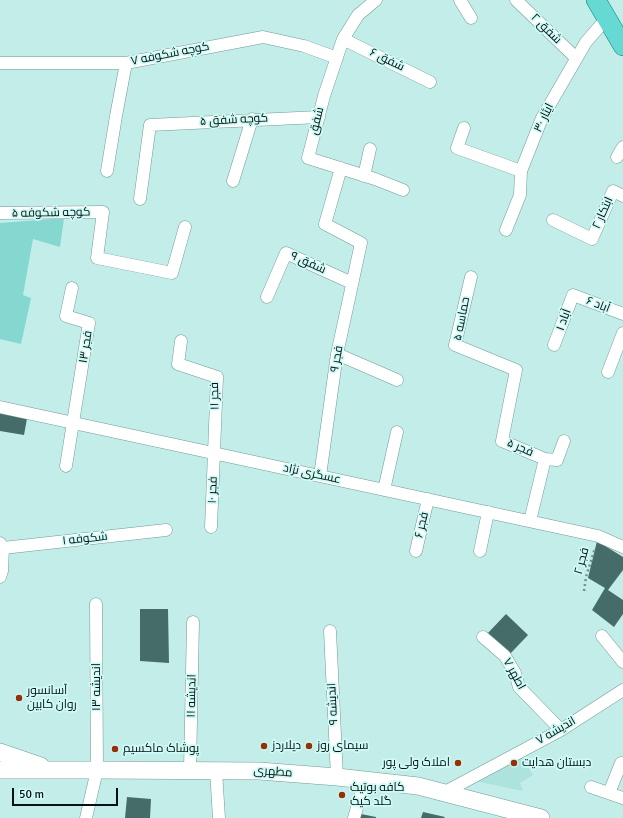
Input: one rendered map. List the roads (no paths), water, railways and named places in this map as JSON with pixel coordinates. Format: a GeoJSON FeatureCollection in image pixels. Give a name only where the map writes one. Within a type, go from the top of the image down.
{"type":"FeatureCollection","features":[{"type":"Feature","properties":{"kind":"main road"},"geometry":{"type":"LineString","coordinates":[[596,0],[623,46]]}},
{"type":"Feature","properties":{"kind":"main road"},"geometry":{"type":"LineString","coordinates":[[0,752],[53,770]]}},
{"type":"Feature","properties":{"kind":"main road","name":"مطهری"},"geometry":{"type":"LineString","coordinates":[[0,770],[216,770],[259,771],[337,777],[418,786],[445,792],[531,817]]}},
{"type":"Feature","properties":{"kind":"street","name":"شفق"},"geometry":{"type":"LineString","coordinates":[[376,0],[358,15],[343,39],[324,96],[308,158],[403,190]]}},
{"type":"Feature","properties":{"kind":"street"},"geometry":{"type":"LineString","coordinates":[[460,0],[471,18]]}},
{"type":"Feature","properties":{"kind":"street","name":"شفق ۲"},"geometry":{"type":"LineString","coordinates":[[517,0],[576,58]]}},
{"type":"Feature","properties":{"kind":"street","name":"ایثار ۳۰"},"geometry":{"type":"LineString","coordinates":[[506,230],[520,195],[521,171],[542,118],[586,42],[607,18]]}},
{"type":"Feature","properties":{"kind":"street","name":"کوچه شکوفه ۷"},"geometry":{"type":"LineString","coordinates":[[0,63],[126,63],[263,37],[304,46],[337,58]]}},
{"type":"Feature","properties":{"kind":"street","name":"شفق ۶"},"geometry":{"type":"LineString","coordinates":[[343,39],[430,82]]}},
{"type":"Feature","properties":{"kind":"street"},"geometry":{"type":"LineString","coordinates":[[107,171],[126,63]]}},
{"type":"Feature","properties":{"kind":"street","name":"کوچه شفق ۵"},"geometry":{"type":"LineString","coordinates":[[140,199],[150,125],[319,117]]}},
{"type":"Feature","properties":{"kind":"street"},"geometry":{"type":"LineString","coordinates":[[233,182],[252,119]]}},
{"type":"Feature","properties":{"kind":"street"},"geometry":{"type":"LineString","coordinates":[[464,128],[458,148],[521,171]]}},
{"type":"Feature","properties":{"kind":"street"},"geometry":{"type":"LineString","coordinates":[[364,176],[370,149]]}},
{"type":"Feature","properties":{"kind":"street","name":"فجر ۹"},"geometry":{"type":"LineString","coordinates":[[320,476],[337,354],[361,243],[326,224],[341,168]]}},
{"type":"Feature","properties":{"kind":"street","name":"ابتکار ۲"},"geometry":{"type":"LineString","coordinates":[[553,220],[592,239],[618,193]]}},
{"type":"Feature","properties":{"kind":"street","name":"کوچه شکوفه ۵"},"geometry":{"type":"LineString","coordinates":[[0,213],[103,212],[97,258],[172,273],[185,227]]}},
{"type":"Feature","properties":{"kind":"street","name":"شفق ۹"},"geometry":{"type":"LineString","coordinates":[[267,297],[286,253],[352,283]]}},
{"type":"Feature","properties":{"kind":"street","name":"حماسه ۵"},"geometry":{"type":"LineString","coordinates":[[471,277],[454,345],[516,370]]}},
{"type":"Feature","properties":{"kind":"street","name":"فجر ۱۳"},"geometry":{"type":"LineString","coordinates":[[72,288],[66,316],[89,323],[73,423]]}},
{"type":"Feature","properties":{"kind":"street","name":"آباد ۶"},"geometry":{"type":"LineString","coordinates":[[573,295],[623,314]]}},
{"type":"Feature","properties":{"kind":"street","name":"آباد ۱"},"geometry":{"type":"LineString","coordinates":[[554,345],[573,295]]}},
{"type":"Feature","properties":{"kind":"street"},"geometry":{"type":"LineString","coordinates":[[608,372],[623,333]]}},
{"type":"Feature","properties":{"kind":"street","name":"فجر ۱۱"},"geometry":{"type":"LineString","coordinates":[[180,341],[178,364],[218,377],[214,453]]}},
{"type":"Feature","properties":{"kind":"street"},"geometry":{"type":"LineString","coordinates":[[337,354],[397,380]]}},
{"type":"Feature","properties":{"kind":"street","name":"فجر ۵"},"geometry":{"type":"LineString","coordinates":[[516,370],[502,441],[545,459],[530,521]]}},
{"type":"Feature","properties":{"kind":"street","name":"عسگری نژاد"},"geometry":{"type":"LineString","coordinates":[[0,407],[598,536],[623,547]]}},
{"type":"Feature","properties":{"kind":"street"},"geometry":{"type":"LineString","coordinates":[[66,466],[73,423]]}},
{"type":"Feature","properties":{"kind":"street"},"geometry":{"type":"LineString","coordinates":[[384,490],[396,432]]}},
{"type":"Feature","properties":{"kind":"street"},"geometry":{"type":"LineString","coordinates":[[545,459],[557,460],[564,441]]}},
{"type":"Feature","properties":{"kind":"street","name":"فجر ۱۰"},"geometry":{"type":"LineString","coordinates":[[211,526],[214,453]]}},
{"type":"Feature","properties":{"kind":"street","name":"فجر ۶"},"geometry":{"type":"LineString","coordinates":[[416,551],[428,499]]}},
{"type":"Feature","properties":{"kind":"street"},"geometry":{"type":"LineString","coordinates":[[480,552],[488,512]]}},
{"type":"Feature","properties":{"kind":"street","name":"شکوفه ۱"},"geometry":{"type":"LineString","coordinates":[[2,545],[166,530]]}},
{"type":"Feature","properties":{"kind":"street"},"geometry":{"type":"LineString","coordinates":[[0,578],[2,571],[2,545]]}},
{"type":"Feature","properties":{"kind":"street","name":"اندیشه ١٣"},"geometry":{"type":"LineString","coordinates":[[86,818],[97,770],[96,604]]}},
{"type":"Feature","properties":{"kind":"street","name":"اندیشه ۱۱"},"geometry":{"type":"LineString","coordinates":[[190,770],[193,622]]}},
{"type":"Feature","properties":{"kind":"street","name":"اندیشه ۹"},"geometry":{"type":"LineString","coordinates":[[330,631],[337,777]]}},
{"type":"Feature","properties":{"kind":"street"},"geometry":{"type":"LineString","coordinates":[[602,636],[623,662]]}},
{"type":"Feature","properties":{"kind":"street","name":"اطهر ۷"},"geometry":{"type":"LineString","coordinates":[[483,637],[505,656],[514,673],[519,687],[561,730]]}},
{"type":"Feature","properties":{"kind":"street","name":"اندیشه ۷"},"geometry":{"type":"LineString","coordinates":[[445,792],[561,730],[623,690]]}},
{"type":"Feature","properties":{"kind":"street"},"geometry":{"type":"LineString","coordinates":[[609,793],[621,762]]}},
{"type":"Feature","properties":{"kind":"street"},"geometry":{"type":"LineString","coordinates":[[216,770],[219,818]]}},
{"type":"Feature","properties":{"kind":"street"},"geometry":{"type":"LineString","coordinates":[[354,818],[365,780]]}},
{"type":"Feature","properties":{"kind":"street"},"geometry":{"type":"LineString","coordinates":[[591,787],[623,798]]}},
{"type":"Feature","properties":{"kind":"place","name":"آسانسور روان کابین"},"geometry":{"type":"Point","coordinates":[19,698]}},
{"type":"Feature","properties":{"kind":"place","name":"دیلاردز"},"geometry":{"type":"Point","coordinates":[264,746]}},
{"type":"Feature","properties":{"kind":"place","name":"سیمای روز"},"geometry":{"type":"Point","coordinates":[309,746]}},
{"type":"Feature","properties":{"kind":"place","name":"پوشاک ماکسیم"},"geometry":{"type":"Point","coordinates":[115,749]}},
{"type":"Feature","properties":{"kind":"place","name":"املاک ولی پور"},"geometry":{"type":"Point","coordinates":[458,763]}},
{"type":"Feature","properties":{"kind":"place","name":"دبستان هدایت"},"geometry":{"type":"Point","coordinates":[514,763]}},
{"type":"Feature","properties":{"kind":"place","name":"کافه بوتیک گلد کیک"},"geometry":{"type":"Point","coordinates":[342,795]}}]}
